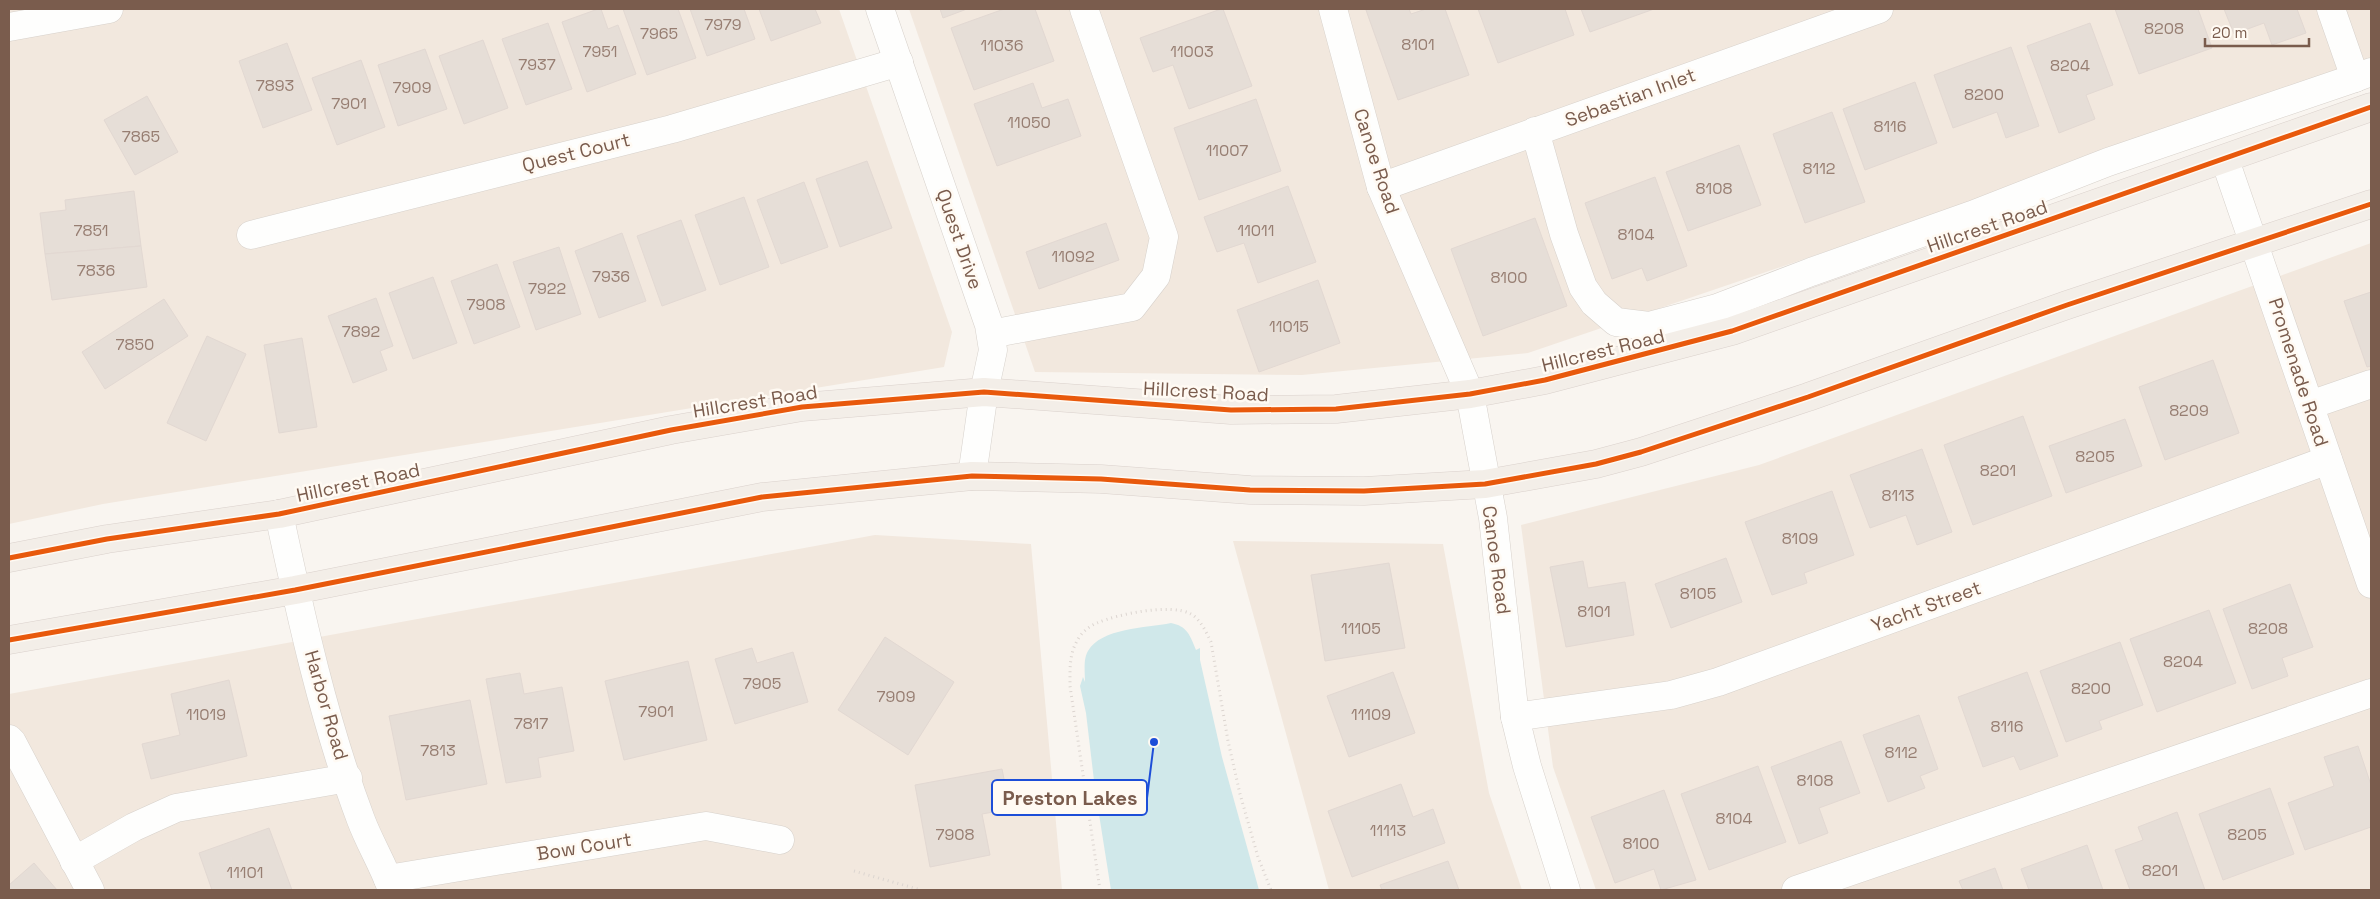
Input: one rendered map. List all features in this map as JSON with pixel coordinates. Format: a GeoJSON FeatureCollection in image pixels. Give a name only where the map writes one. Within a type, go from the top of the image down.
{"type":"FeatureCollection","features":[{"type":"Feature","properties":{"kind":"main road","name":"Hillcrest Road"},"geometry":{"type":"LineString","coordinates":[[9,558],[107,539],[279,514],[671,430],[802,407],[984,392],[1232,410],[1336,409],[1470,394],[1545,380],[1732,331],[2371,108]]}},
{"type":"Feature","properties":{"kind":"main road"},"geometry":{"type":"LineString","coordinates":[[9,640],[295,590],[762,497],[972,476],[1101,479],[1250,490],[1354,491],[1485,484],[1596,464],[1641,452],[1808,397],[2066,305],[2371,204]]}},
{"type":"Feature","properties":{"kind":"street"},"geometry":{"type":"LineString","coordinates":[[9,27],[110,9]]}},
{"type":"Feature","properties":{"kind":"street","name":"Quest Drive"},"geometry":{"type":"LineString","coordinates":[[880,9],[991,334],[993,350],[984,392],[972,476]]}},
{"type":"Feature","properties":{"kind":"street"},"geometry":{"type":"LineString","coordinates":[[991,334],[1132,306],[1156,276],[1164,236],[1084,9]]}},
{"type":"Feature","properties":{"kind":"street","name":"Canoe Road"},"geometry":{"type":"LineString","coordinates":[[1333,9],[1381,187],[1470,394],[1485,484],[1493,518],[1515,716],[1527,766],[1566,890]]}},
{"type":"Feature","properties":{"kind":"street","name":"Sebastian Inlet"},"geometry":{"type":"LineString","coordinates":[[1381,187],[1879,9]]}},
{"type":"Feature","properties":{"kind":"street"},"geometry":{"type":"LineString","coordinates":[[1535,131],[1564,234],[1583,287],[1594,304],[1616,322],[1649,326],[1717,308],[1811,272],[1972,215],[2108,162],[2363,75],[2331,9]]}},
{"type":"Feature","properties":{"kind":"street","name":"Quest Court"},"geometry":{"type":"LineString","coordinates":[[251,235],[672,128],[899,62]]}},
{"type":"Feature","properties":{"kind":"street","name":"Promenade Road"},"geometry":{"type":"LineString","coordinates":[[2225,160],[2255,242],[2371,584]]}},
{"type":"Feature","properties":{"kind":"street"},"geometry":{"type":"LineString","coordinates":[[2310,405],[2371,384]]}},
{"type":"Feature","properties":{"kind":"street","name":"Yacht Street"},"geometry":{"type":"LineString","coordinates":[[1515,716],[1671,695],[1718,682],[2328,460]]}},
{"type":"Feature","properties":{"kind":"street","name":"Harbor Road"},"geometry":{"type":"LineString","coordinates":[[279,514],[295,590],[326,707],[362,821],[390,885]]}},
{"type":"Feature","properties":{"kind":"street"},"geometry":{"type":"LineString","coordinates":[[1796,890],[2371,692]]}},
{"type":"Feature","properties":{"kind":"street"},"geometry":{"type":"LineString","coordinates":[[9,739],[21,758],[90,890]]}},
{"type":"Feature","properties":{"kind":"street"},"geometry":{"type":"LineString","coordinates":[[74,860],[176,808],[348,778]]}},
{"type":"Feature","properties":{"kind":"street","name":"Bow Court"},"geometry":{"type":"LineString","coordinates":[[390,885],[706,826],[780,840]]}},
{"type":"Feature","properties":{"kind":"path"},"geometry":{"type":"LineString","coordinates":[[1100,890],[1070,686],[1070,660],[1076,641],[1085,630],[1095,623],[1139,612],[1167,610],[1182,610],[1194,615],[1204,628],[1211,642],[1228,741],[1238,785],[1258,857],[1271,890]]}},
{"type":"Feature","properties":{"kind":"path"},"geometry":{"type":"LineString","coordinates":[[854,871],[921,890]]}},
{"type":"Feature","properties":{"kind":"shaded area"},"geometry":{"type":"Polygon","coordinates":[[[9,9],[839,9],[952,332],[944,367],[103,504],[9,524],[9,9]]]}},
{"type":"Feature","properties":{"kind":"shaded area"},"geometry":{"type":"Polygon","coordinates":[[[909,9],[2371,9],[2371,66],[1528,353],[1302,375],[1035,372],[909,9]]]}},
{"type":"Feature","properties":{"kind":"shaded area"},"geometry":{"type":"Polygon","coordinates":[[[2371,243],[2371,890],[1596,890],[1553,767],[1521,525],[1759,465],[2371,243]]]}},
{"type":"Feature","properties":{"kind":"shaded area"},"geometry":{"type":"Polygon","coordinates":[[[875,535],[1031,544],[1062,890],[9,890],[9,694],[875,535]]]}},
{"type":"Feature","properties":{"kind":"shaded area"},"geometry":{"type":"Polygon","coordinates":[[[1233,541],[1443,544],[1489,793],[1522,890],[1329,890],[1233,541]]]}},
{"type":"Feature","properties":{"kind":"water"},"geometry":{"type":"Polygon","coordinates":[[[1171,623],[1181,626],[1190,636],[1196,650],[1200,648],[1200,660],[1222,757],[1259,890],[1111,890],[1095,789],[1086,713],[1080,686],[1083,677],[1085,682],[1085,658],[1094,643],[1113,633],[1171,623]]]}},
{"type":"Feature","properties":{"kind":"building"},"geometry":{"type":"Polygon","coordinates":[[[601,9],[608,29],[618,25],[636,74],[587,92],[562,22],[601,9]]]}},
{"type":"Feature","properties":{"kind":"building"},"geometry":{"type":"Polygon","coordinates":[[[623,9],[678,9],[696,58],[647,75],[623,9]]]}},
{"type":"Feature","properties":{"kind":"building"},"geometry":{"type":"Polygon","coordinates":[[[690,9],[744,9],[755,39],[707,56],[690,9]]]}},
{"type":"Feature","properties":{"kind":"building"},"geometry":{"type":"Polygon","coordinates":[[[759,9],[815,9],[821,23],[771,41],[759,9]]]}},
{"type":"Feature","properties":{"kind":"building"},"geometry":{"type":"Polygon","coordinates":[[[940,9],[967,9],[943,18],[940,9]]]}},
{"type":"Feature","properties":{"kind":"building"},"geometry":{"type":"Polygon","coordinates":[[[1004,9],[1035,9],[1054,61],[974,90],[951,28],[1004,9]]]}},
{"type":"Feature","properties":{"kind":"building"},"geometry":{"type":"Polygon","coordinates":[[[1223,9],[1252,86],[1189,109],[1173,65],[1153,72],[1140,38],[1223,9]]]}},
{"type":"Feature","properties":{"kind":"building"},"geometry":{"type":"Polygon","coordinates":[[[1409,9],[1411,14],[1426,9],[1445,9],[1469,75],[1398,100],[1366,10],[1409,9]]]}},
{"type":"Feature","properties":{"kind":"building"},"geometry":{"type":"Polygon","coordinates":[[[1478,9],[1565,9],[1574,35],[1498,63],[1478,9]]]}},
{"type":"Feature","properties":{"kind":"building"},"geometry":{"type":"Polygon","coordinates":[[[1581,9],[1654,9],[1590,32],[1581,9]]]}},
{"type":"Feature","properties":{"kind":"building"},"geometry":{"type":"Polygon","coordinates":[[[2115,9],[2198,9],[2212,48],[2139,74],[2115,9]]]}},
{"type":"Feature","properties":{"kind":"building"},"geometry":{"type":"Polygon","coordinates":[[[2224,9],[2297,9],[2306,33],[2272,45],[2264,23],[2234,34],[2224,9]]]}},
{"type":"Feature","properties":{"kind":"building"},"geometry":{"type":"Polygon","coordinates":[[[548,23],[572,89],[526,105],[502,39],[548,23]]]}},
{"type":"Feature","properties":{"kind":"building"},"geometry":{"type":"Polygon","coordinates":[[[2090,23],[2113,85],[2086,95],[2095,119],[2059,133],[2027,46],[2090,23]]]}},
{"type":"Feature","properties":{"kind":"building"},"geometry":{"type":"Polygon","coordinates":[[[483,40],[508,108],[464,124],[439,56],[483,40]]]}},
{"type":"Feature","properties":{"kind":"building"},"geometry":{"type":"Polygon","coordinates":[[[287,43],[312,110],[263,128],[239,61],[287,43]]]}},
{"type":"Feature","properties":{"kind":"building"},"geometry":{"type":"Polygon","coordinates":[[[2011,47],[2039,126],[2006,138],[1997,112],[1953,128],[1934,75],[2011,47]]]}},
{"type":"Feature","properties":{"kind":"building"},"geometry":{"type":"Polygon","coordinates":[[[425,49],[447,109],[398,126],[378,65],[425,49]]]}},
{"type":"Feature","properties":{"kind":"building"},"geometry":{"type":"Polygon","coordinates":[[[361,60],[385,127],[337,145],[312,78],[361,60]]]}},
{"type":"Feature","properties":{"kind":"building"},"geometry":{"type":"Polygon","coordinates":[[[1915,82],[1937,143],[1865,170],[1843,109],[1915,82]]]}},
{"type":"Feature","properties":{"kind":"building"},"geometry":{"type":"Polygon","coordinates":[[[1033,83],[1042,108],[1068,99],[1081,136],[997,166],[974,104],[1033,83]]]}},
{"type":"Feature","properties":{"kind":"building"},"geometry":{"type":"Polygon","coordinates":[[[147,96],[178,152],[135,175],[104,120],[147,96]]]}},
{"type":"Feature","properties":{"kind":"building"},"geometry":{"type":"Polygon","coordinates":[[[1256,99],[1281,171],[1199,200],[1174,128],[1256,99]]]}},
{"type":"Feature","properties":{"kind":"building"},"geometry":{"type":"Polygon","coordinates":[[[1832,112],[1865,202],[1805,223],[1773,134],[1832,112]]]}},
{"type":"Feature","properties":{"kind":"building"},"geometry":{"type":"Polygon","coordinates":[[[1739,145],[1761,205],[1688,231],[1666,172],[1739,145]]]}},
{"type":"Feature","properties":{"kind":"building"},"geometry":{"type":"Polygon","coordinates":[[[867,161],[892,228],[840,247],[816,179],[867,161]]]}},
{"type":"Feature","properties":{"kind":"building"},"geometry":{"type":"Polygon","coordinates":[[[1655,177],[1687,266],[1647,281],[1642,268],[1612,279],[1585,203],[1655,177]]]}},
{"type":"Feature","properties":{"kind":"building"},"geometry":{"type":"Polygon","coordinates":[[[804,182],[828,247],[781,264],[757,200],[804,182]]]}},
{"type":"Feature","properties":{"kind":"building"},"geometry":{"type":"Polygon","coordinates":[[[1288,186],[1316,262],[1258,283],[1244,243],[1217,252],[1204,217],[1288,186]]]}},
{"type":"Feature","properties":{"kind":"building"},"geometry":{"type":"Polygon","coordinates":[[[134,191],[141,246],[45,254],[40,213],[66,210],[65,200],[134,191]]]}},
{"type":"Feature","properties":{"kind":"building"},"geometry":{"type":"Polygon","coordinates":[[[744,197],[769,267],[720,285],[695,215],[744,197]]]}},
{"type":"Feature","properties":{"kind":"building"},"geometry":{"type":"Polygon","coordinates":[[[1535,218],[1567,306],[1483,336],[1451,249],[1535,218]]]}},
{"type":"Feature","properties":{"kind":"building"},"geometry":{"type":"Polygon","coordinates":[[[681,220],[706,290],[662,306],[637,236],[681,220]]]}},
{"type":"Feature","properties":{"kind":"building"},"geometry":{"type":"Polygon","coordinates":[[[1106,223],[1119,260],[1039,289],[1026,252],[1106,223]]]}},
{"type":"Feature","properties":{"kind":"building"},"geometry":{"type":"Polygon","coordinates":[[[622,233],[646,301],[599,318],[575,251],[622,233]]]}},
{"type":"Feature","properties":{"kind":"building"},"geometry":{"type":"Polygon","coordinates":[[[141,246],[147,287],[52,300],[45,254],[141,246]]]}},
{"type":"Feature","properties":{"kind":"building"},"geometry":{"type":"Polygon","coordinates":[[[559,247],[581,314],[536,330],[513,262],[559,247]]]}},
{"type":"Feature","properties":{"kind":"building"},"geometry":{"type":"Polygon","coordinates":[[[497,264],[520,327],[474,344],[451,281],[497,264]]]}},
{"type":"Feature","properties":{"kind":"building"},"geometry":{"type":"Polygon","coordinates":[[[433,277],[457,343],[413,359],[389,293],[433,277]]]}},
{"type":"Feature","properties":{"kind":"building"},"geometry":{"type":"Polygon","coordinates":[[[1318,280],[1340,343],[1259,372],[1237,310],[1318,280]]]}},
{"type":"Feature","properties":{"kind":"building"},"geometry":{"type":"Polygon","coordinates":[[[2371,292],[2371,366],[2367,367],[2344,301],[2371,292]]]}},
{"type":"Feature","properties":{"kind":"building"},"geometry":{"type":"Polygon","coordinates":[[[376,298],[393,346],[380,351],[387,370],[353,383],[328,316],[376,298]]]}},
{"type":"Feature","properties":{"kind":"building"},"geometry":{"type":"Polygon","coordinates":[[[164,299],[188,336],[105,389],[82,352],[164,299]]]}},
{"type":"Feature","properties":{"kind":"building"},"geometry":{"type":"Polygon","coordinates":[[[207,336],[246,354],[206,441],[167,423],[207,336]]]}},
{"type":"Feature","properties":{"kind":"building"},"geometry":{"type":"Polygon","coordinates":[[[302,338],[317,427],[279,433],[264,345],[302,338]]]}},
{"type":"Feature","properties":{"kind":"building"},"geometry":{"type":"Polygon","coordinates":[[[2213,360],[2239,433],[2165,460],[2139,387],[2213,360]]]}},
{"type":"Feature","properties":{"kind":"building"},"geometry":{"type":"Polygon","coordinates":[[[2023,416],[2052,496],[1973,525],[1944,445],[2023,416]]]}},
{"type":"Feature","properties":{"kind":"building"},"geometry":{"type":"Polygon","coordinates":[[[2125,419],[2142,466],[2066,493],[2049,446],[2125,419]]]}},
{"type":"Feature","properties":{"kind":"building"},"geometry":{"type":"Polygon","coordinates":[[[1922,449],[1952,532],[1917,545],[1906,515],[1870,528],[1850,475],[1922,449]]]}},
{"type":"Feature","properties":{"kind":"building"},"geometry":{"type":"Polygon","coordinates":[[[1832,491],[1854,555],[1804,573],[1807,583],[1772,595],[1745,522],[1832,491]]]}},
{"type":"Feature","properties":{"kind":"building"},"geometry":{"type":"Polygon","coordinates":[[[1726,558],[1742,602],[1671,628],[1655,584],[1726,558]]]}},
{"type":"Feature","properties":{"kind":"building"},"geometry":{"type":"Polygon","coordinates":[[[1583,561],[1588,588],[1625,582],[1634,635],[1566,647],[1550,567],[1583,561]]]}},
{"type":"Feature","properties":{"kind":"building"},"geometry":{"type":"Polygon","coordinates":[[[1389,563],[1405,648],[1325,661],[1311,575],[1389,563]]]}},
{"type":"Feature","properties":{"kind":"building"},"geometry":{"type":"Polygon","coordinates":[[[2290,584],[2313,647],[2282,658],[2288,676],[2252,689],[2223,609],[2290,584]]]}},
{"type":"Feature","properties":{"kind":"building"},"geometry":{"type":"Polygon","coordinates":[[[2209,610],[2236,683],[2157,712],[2130,639],[2209,610]]]}},
{"type":"Feature","properties":{"kind":"building"},"geometry":{"type":"Polygon","coordinates":[[[885,637],[954,682],[908,755],[838,710],[885,637]]]}},
{"type":"Feature","properties":{"kind":"building"},"geometry":{"type":"Polygon","coordinates":[[[2120,642],[2143,705],[2099,721],[2102,729],[2066,742],[2040,671],[2120,642]]]}},
{"type":"Feature","properties":{"kind":"building"},"geometry":{"type":"Polygon","coordinates":[[[752,648],[757,663],[793,652],[808,702],[735,724],[715,659],[752,648]]]}},
{"type":"Feature","properties":{"kind":"building"},"geometry":{"type":"Polygon","coordinates":[[[688,661],[707,740],[624,760],[605,681],[688,661]]]}},
{"type":"Feature","properties":{"kind":"building"},"geometry":{"type":"Polygon","coordinates":[[[1393,672],[1415,733],[1349,757],[1327,696],[1393,672]]]}},
{"type":"Feature","properties":{"kind":"building"},"geometry":{"type":"Polygon","coordinates":[[[2027,672],[2058,756],[2020,770],[2014,756],[1983,767],[1958,697],[2027,672]]]}},
{"type":"Feature","properties":{"kind":"building"},"geometry":{"type":"Polygon","coordinates":[[[520,673],[524,694],[562,687],[574,751],[538,758],[541,777],[506,783],[486,679],[520,673]]]}},
{"type":"Feature","properties":{"kind":"building"},"geometry":{"type":"Polygon","coordinates":[[[229,680],[247,756],[151,779],[142,744],[180,735],[171,694],[229,680]]]}},
{"type":"Feature","properties":{"kind":"building"},"geometry":{"type":"Polygon","coordinates":[[[470,700],[487,784],[406,800],[389,716],[470,700]]]}},
{"type":"Feature","properties":{"kind":"building"},"geometry":{"type":"Polygon","coordinates":[[[1919,715],[1938,769],[1920,776],[1925,788],[1888,802],[1863,735],[1919,715]]]}},
{"type":"Feature","properties":{"kind":"building"},"geometry":{"type":"Polygon","coordinates":[[[1841,741],[1860,793],[1819,808],[1828,833],[1799,844],[1771,767],[1841,741]]]}},
{"type":"Feature","properties":{"kind":"building"},"geometry":{"type":"Polygon","coordinates":[[[2358,746],[2371,785],[2371,827],[2305,850],[2288,803],[2334,786],[2324,757],[2358,746]]]}},
{"type":"Feature","properties":{"kind":"building"},"geometry":{"type":"Polygon","coordinates":[[[1758,766],[1786,842],[1709,870],[1681,794],[1758,766]]]}},
{"type":"Feature","properties":{"kind":"building"},"geometry":{"type":"Polygon","coordinates":[[[1002,769],[1010,809],[982,814],[990,855],[930,867],[915,785],[1002,769]]]}},
{"type":"Feature","properties":{"kind":"building"},"geometry":{"type":"Polygon","coordinates":[[[1401,784],[1413,817],[1433,809],[1445,843],[1352,877],[1328,811],[1401,784]]]}},
{"type":"Feature","properties":{"kind":"building"},"geometry":{"type":"Polygon","coordinates":[[[2270,788],[2294,854],[2223,880],[2199,814],[2270,788]]]}},
{"type":"Feature","properties":{"kind":"building"},"geometry":{"type":"Polygon","coordinates":[[[1664,790],[1696,880],[1661,890],[1654,869],[1615,883],[1591,817],[1664,790]]]}},
{"type":"Feature","properties":{"kind":"building"},"geometry":{"type":"Polygon","coordinates":[[[2177,812],[2205,890],[2130,890],[2115,850],[2143,840],[2138,827],[2177,812]]]}},
{"type":"Feature","properties":{"kind":"building"},"geometry":{"type":"Polygon","coordinates":[[[269,828],[292,890],[212,890],[199,853],[269,828]]]}},
{"type":"Feature","properties":{"kind":"building"},"geometry":{"type":"Polygon","coordinates":[[[2087,845],[2103,890],[2029,890],[2021,869],[2087,845]]]}},
{"type":"Feature","properties":{"kind":"building"},"geometry":{"type":"Polygon","coordinates":[[[1448,861],[1459,890],[1382,890],[1380,885],[1448,861]]]}},
{"type":"Feature","properties":{"kind":"building"},"geometry":{"type":"Polygon","coordinates":[[[34,863],[57,890],[9,890],[9,885],[34,863]]]}},
{"type":"Feature","properties":{"kind":"building"},"geometry":{"type":"Polygon","coordinates":[[[1995,868],[2003,890],[1963,890],[1959,881],[1995,868]]]}},
{"type":"Feature","properties":{"kind":"cycle path"},"geometry":{"type":"LineString","coordinates":[[9,558],[107,539],[279,514],[671,430],[802,407],[984,392],[1231,410],[1336,409],[1470,394],[1545,380],[1732,331],[2371,107]]}},
{"type":"Feature","properties":{"kind":"cycle path"},"geometry":{"type":"LineString","coordinates":[[9,640],[295,590],[762,497],[972,476],[1101,479],[1250,490],[1364,491],[1485,484],[1596,464],[1641,452],[1808,397],[2067,305],[2371,204]]}},
{"type":"Feature","properties":{"kind":"place","name":"Preston Lakes"},"geometry":{"type":"Point","coordinates":[1154,742]}}]}
